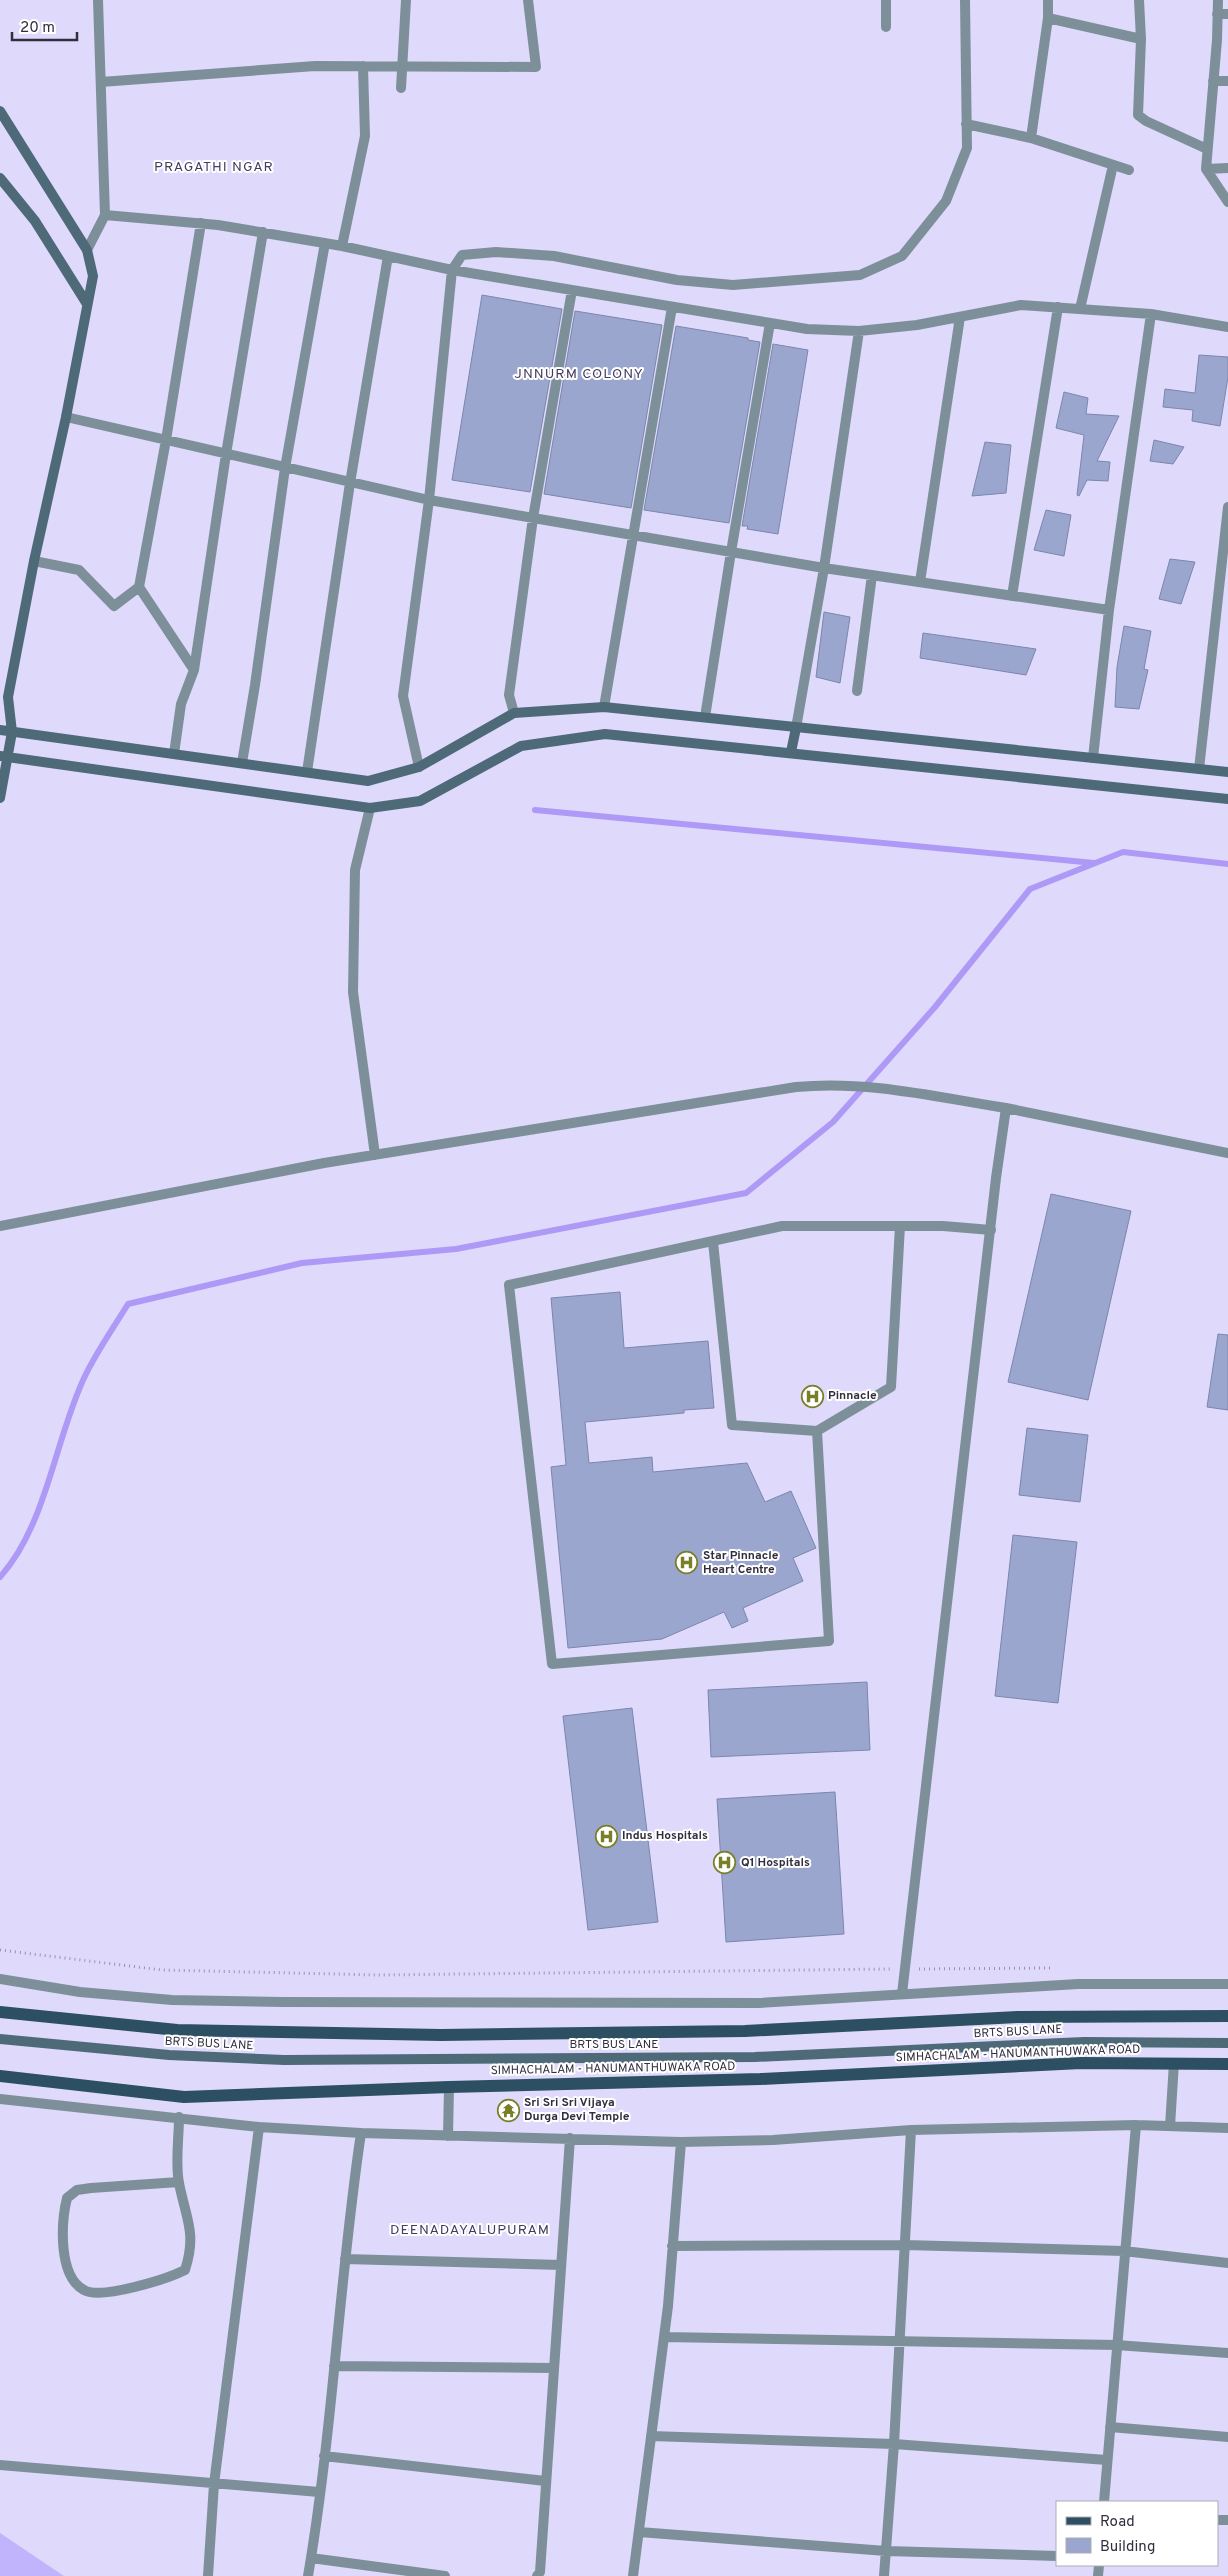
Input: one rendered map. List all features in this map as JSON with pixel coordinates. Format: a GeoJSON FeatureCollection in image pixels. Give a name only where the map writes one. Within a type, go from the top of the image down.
{"type":"FeatureCollection","features":[{"type":"Feature","properties":{"kind":"main road"},"geometry":{"type":"LineString","coordinates":[[0,2012],[178,2030],[441,2035],[745,2031],[1018,2017],[1228,2016]]}},
{"type":"Feature","properties":{"kind":"main road","name":"SIMHACHALAM - HANUMANTHUWAKA ROAD"},"geometry":{"type":"LineString","coordinates":[[0,2076],[184,2097],[449,2087],[760,2079],[1081,2063],[1228,2064]]}},
{"type":"Feature","properties":{"kind":"street"},"geometry":{"type":"LineString","coordinates":[[87,250],[105,215],[98,0]]}},
{"type":"Feature","properties":{"kind":"street"},"geometry":{"type":"LineString","coordinates":[[401,88],[406,0]]}},
{"type":"Feature","properties":{"kind":"street"},"geometry":{"type":"LineString","coordinates":[[101,82],[315,66],[536,67],[528,0]]}},
{"type":"Feature","properties":{"kind":"street"},"geometry":{"type":"LineString","coordinates":[[886,0],[886,27]]}},
{"type":"Feature","properties":{"kind":"street"},"geometry":{"type":"LineString","coordinates":[[419,768],[403,696],[430,500],[452,270],[462,255],[496,252],[554,256],[677,280],[733,285],[860,275],[902,256],[946,201],[967,148],[965,0]]}},
{"type":"Feature","properties":{"kind":"street"},"geometry":{"type":"LineString","coordinates":[[1031,138],[1048,18],[1048,0]]}},
{"type":"Feature","properties":{"kind":"street"},"geometry":{"type":"LineString","coordinates":[[1139,0],[1141,39],[1138,115],[1146,121],[1207,149]]}},
{"type":"Feature","properties":{"kind":"street"},"geometry":{"type":"LineString","coordinates":[[1218,0],[1223,14],[1213,81],[1206,169],[1228,202]]}},
{"type":"Feature","properties":{"kind":"street"},"geometry":{"type":"LineString","coordinates":[[1048,18],[1141,39]]}},
{"type":"Feature","properties":{"kind":"street"},"geometry":{"type":"LineString","coordinates":[[342,246],[365,136],[363,66]]}},
{"type":"Feature","properties":{"kind":"street"},"geometry":{"type":"LineString","coordinates":[[1213,81],[1228,81]]}},
{"type":"Feature","properties":{"kind":"street"},"geometry":{"type":"LineString","coordinates":[[0,111],[87,250],[93,276],[66,417],[34,560],[8,697],[12,732],[4,757],[0,798]]}},
{"type":"Feature","properties":{"kind":"street"},"geometry":{"type":"LineString","coordinates":[[966,124],[1031,138],[1130,170]]}},
{"type":"Feature","properties":{"kind":"street"},"geometry":{"type":"LineString","coordinates":[[1080,309],[1113,165]]}},
{"type":"Feature","properties":{"kind":"street"},"geometry":{"type":"LineString","coordinates":[[1206,169],[1228,168]]}},
{"type":"Feature","properties":{"kind":"street"},"geometry":{"type":"LineString","coordinates":[[0,178],[35,221],[70,280],[87,304]]}},
{"type":"Feature","properties":{"kind":"street"},"geometry":{"type":"LineString","coordinates":[[105,215],[200,223],[263,232],[342,246],[452,270],[807,329],[859,331],[917,325],[1020,305],[1151,314],[1228,327]]}},
{"type":"Feature","properties":{"kind":"street"},"geometry":{"type":"LineString","coordinates":[[34,560],[79,570],[114,606],[139,587],[166,440],[200,223]]}},
{"type":"Feature","properties":{"kind":"street"},"geometry":{"type":"LineString","coordinates":[[174,754],[181,704],[194,670],[226,454],[263,232]]}},
{"type":"Feature","properties":{"kind":"street"},"geometry":{"type":"LineString","coordinates":[[242,764],[256,685],[284,468],[325,243]]}},
{"type":"Feature","properties":{"kind":"street"},"geometry":{"type":"LineString","coordinates":[[307,772],[350,483],[388,256]]}},
{"type":"Feature","properties":{"kind":"street"},"geometry":{"type":"LineString","coordinates":[[514,713],[509,695],[533,518],[572,290]]}},
{"type":"Feature","properties":{"kind":"street"},"geometry":{"type":"LineString","coordinates":[[604,707],[672,307]]}},
{"type":"Feature","properties":{"kind":"street"},"geometry":{"type":"LineString","coordinates":[[1012,596],[1058,307]]}},
{"type":"Feature","properties":{"kind":"street"},"geometry":{"type":"LineString","coordinates":[[1093,758],[1110,610],[1151,314]]}},
{"type":"Feature","properties":{"kind":"street"},"geometry":{"type":"LineString","coordinates":[[920,582],[960,317]]}},
{"type":"Feature","properties":{"kind":"street"},"geometry":{"type":"LineString","coordinates":[[705,717],[770,323]]}},
{"type":"Feature","properties":{"kind":"street"},"geometry":{"type":"LineString","coordinates":[[791,752],[824,568],[859,331]]}},
{"type":"Feature","properties":{"kind":"street"},"geometry":{"type":"LineString","coordinates":[[66,417],[430,500],[824,568],[1110,610]]}},
{"type":"Feature","properties":{"kind":"street"},"geometry":{"type":"LineString","coordinates":[[1199,769],[1228,507]]}},
{"type":"Feature","properties":{"kind":"street"},"geometry":{"type":"LineString","coordinates":[[857,691],[872,575]]}},
{"type":"Feature","properties":{"kind":"street"},"geometry":{"type":"LineString","coordinates":[[139,587],[194,670]]}},
{"type":"Feature","properties":{"kind":"street"},"geometry":{"type":"LineString","coordinates":[[0,708],[8,697]]}},
{"type":"Feature","properties":{"kind":"street"},"geometry":{"type":"LineString","coordinates":[[0,730],[368,781],[419,768],[514,713],[604,707],[1228,772]]}},
{"type":"Feature","properties":{"kind":"street"},"geometry":{"type":"LineString","coordinates":[[4,757],[370,808],[420,801],[520,746],[606,734],[1228,799]]}},
{"type":"Feature","properties":{"kind":"street"},"geometry":{"type":"LineString","coordinates":[[370,808],[355,870],[352,992],[375,1155]]}},
{"type":"Feature","properties":{"kind":"street"},"geometry":{"type":"LineString","coordinates":[[0,1226],[375,1155],[796,1087],[828,1084],[863,1085],[1006,1108],[1228,1153]]}},
{"type":"Feature","properties":{"kind":"street"},"geometry":{"type":"LineString","coordinates":[[902,1994],[1006,1108]]}},
{"type":"Feature","properties":{"kind":"street"},"geometry":{"type":"LineString","coordinates":[[817,1431],[829,1641],[552,1664],[509,1285],[782,1226],[944,1226],[991,1230]]}},
{"type":"Feature","properties":{"kind":"street"},"geometry":{"type":"LineString","coordinates":[[713,1242],[732,1425],[817,1431],[891,1387],[900,1226]]}},
{"type":"Feature","properties":{"kind":"street"},"geometry":{"type":"LineString","coordinates":[[0,1979],[80,1992],[172,2000],[759,2003],[1078,1984],[1228,1984]]}},
{"type":"Feature","properties":{"kind":"street","name":"BRTS BUS LANE"},"geometry":{"type":"LineString","coordinates":[[0,2039],[169,2055],[284,2060],[755,2057],[1084,2042],[1228,2043]]}},
{"type":"Feature","properties":{"kind":"street"},"geometry":{"type":"LineString","coordinates":[[1170,2126],[1174,2063]]}},
{"type":"Feature","properties":{"kind":"street"},"geometry":{"type":"LineString","coordinates":[[448,2136],[449,2087]]}},
{"type":"Feature","properties":{"kind":"street"},"geometry":{"type":"LineString","coordinates":[[0,2099],[259,2127],[361,2133],[681,2142],[773,2140],[911,2130],[1136,2125],[1228,2128]]}},
{"type":"Feature","properties":{"kind":"street"},"geometry":{"type":"LineString","coordinates":[[178,2117],[179,2182],[191,2226],[190,2253],[185,2270],[169,2278],[97,2294],[84,2290],[72,2280],[64,2262],[64,2211],[67,2198],[77,2190],[179,2182]]}},
{"type":"Feature","properties":{"kind":"street"},"geometry":{"type":"LineString","coordinates":[[1104,2501],[1136,2125]]}},
{"type":"Feature","properties":{"kind":"street"},"geometry":{"type":"LineString","coordinates":[[208,2576],[214,2484],[259,2127]]}},
{"type":"Feature","properties":{"kind":"street"},"geometry":{"type":"LineString","coordinates":[[884,2576],[894,2444],[911,2130]]}},
{"type":"Feature","properties":{"kind":"street"},"geometry":{"type":"LineString","coordinates":[[308,2576],[324,2456],[345,2259],[361,2133]]}},
{"type":"Feature","properties":{"kind":"street"},"geometry":{"type":"LineString","coordinates":[[537,2576],[540,2572],[570,2138]]}},
{"type":"Feature","properties":{"kind":"street"},"geometry":{"type":"LineString","coordinates":[[633,2576],[664,2337],[681,2142]]}},
{"type":"Feature","properties":{"kind":"street"},"geometry":{"type":"LineString","coordinates":[[672,2246],[905,2245],[1124,2251],[1228,2263]]}},
{"type":"Feature","properties":{"kind":"street"},"geometry":{"type":"LineString","coordinates":[[345,2259],[561,2265]]}},
{"type":"Feature","properties":{"kind":"street"},"geometry":{"type":"LineString","coordinates":[[664,2337],[1116,2346],[1228,2353]]}},
{"type":"Feature","properties":{"kind":"street"},"geometry":{"type":"LineString","coordinates":[[334,2366],[554,2368]]}},
{"type":"Feature","properties":{"kind":"street"},"geometry":{"type":"LineString","coordinates":[[1110,2427],[1228,2437]]}},
{"type":"Feature","properties":{"kind":"street"},"geometry":{"type":"LineString","coordinates":[[651,2436],[894,2444],[1107,2460]]}},
{"type":"Feature","properties":{"kind":"street"},"geometry":{"type":"LineString","coordinates":[[324,2456],[545,2481]]}},
{"type":"Feature","properties":{"kind":"street"},"geometry":{"type":"LineString","coordinates":[[0,2466],[319,2492]]}},
{"type":"Feature","properties":{"kind":"street"},"geometry":{"type":"LineString","coordinates":[[639,2532],[886,2551],[1056,2556]]}},
{"type":"Feature","properties":{"kind":"street"},"geometry":{"type":"LineString","coordinates":[[311,2558],[445,2576]]}},
{"type":"Feature","properties":{"kind":"path"},"geometry":{"type":"LineString","coordinates":[[0,1950],[162,1970],[320,1974],[1051,1968]]}},
{"type":"Feature","properties":{"kind":"shaded area"},"geometry":{"type":"Polygon","coordinates":[[[0,2533],[64,2576],[0,2576],[0,2533]]]}},
{"type":"Feature","properties":{"kind":"building"},"geometry":{"type":"Polygon","coordinates":[[[482,295],[562,309],[530,492],[452,480],[482,295]]]}},
{"type":"Feature","properties":{"kind":"building"},"geometry":{"type":"Polygon","coordinates":[[[575,311],[662,325],[631,508],[544,494],[575,311]]]}},
{"type":"Feature","properties":{"kind":"building"},"geometry":{"type":"Polygon","coordinates":[[[676,326],[748,338],[748,340],[760,342],[729,523],[644,510],[676,326]]]}},
{"type":"Feature","properties":{"kind":"building"},"geometry":{"type":"Polygon","coordinates":[[[773,344],[808,350],[778,534],[747,529],[748,526],[742,526],[773,344]]]}},
{"type":"Feature","properties":{"kind":"building"},"geometry":{"type":"Polygon","coordinates":[[[1199,355],[1228,357],[1228,377],[1220,426],[1192,421],[1193,410],[1163,407],[1165,389],[1195,393],[1199,355]]]}},
{"type":"Feature","properties":{"kind":"building"},"geometry":{"type":"Polygon","coordinates":[[[1064,392],[1088,398],[1086,414],[1119,416],[1097,461],[1110,462],[1108,481],[1087,480],[1079,496],[1077,495],[1084,435],[1056,428],[1064,392]]]}},
{"type":"Feature","properties":{"kind":"building"},"geometry":{"type":"Polygon","coordinates":[[[1154,440],[1184,447],[1173,464],[1150,461],[1154,440]]]}},
{"type":"Feature","properties":{"kind":"building"},"geometry":{"type":"Polygon","coordinates":[[[985,442],[1011,445],[1006,493],[972,496],[985,442]]]}},
{"type":"Feature","properties":{"kind":"building"},"geometry":{"type":"Polygon","coordinates":[[[1046,510],[1071,515],[1064,556],[1034,550],[1046,510]]]}},
{"type":"Feature","properties":{"kind":"building"},"geometry":{"type":"Polygon","coordinates":[[[1170,559],[1195,562],[1181,604],[1159,599],[1170,559]]]}},
{"type":"Feature","properties":{"kind":"building"},"geometry":{"type":"Polygon","coordinates":[[[824,612],[850,617],[840,683],[816,677],[824,612]]]}},
{"type":"Feature","properties":{"kind":"building"},"geometry":{"type":"Polygon","coordinates":[[[1124,626],[1151,631],[1144,669],[1148,670],[1139,709],[1115,707],[1117,667],[1124,626]]]}},
{"type":"Feature","properties":{"kind":"building"},"geometry":{"type":"Polygon","coordinates":[[[923,633],[1036,649],[1026,675],[920,658],[923,633]]]}},
{"type":"Feature","properties":{"kind":"building"},"geometry":{"type":"Polygon","coordinates":[[[1051,1194],[1131,1211],[1088,1400],[1008,1382],[1051,1194]]]}},
{"type":"Feature","properties":{"kind":"building"},"geometry":{"type":"Polygon","coordinates":[[[620,1292],[624,1348],[708,1341],[714,1408],[684,1410],[684,1413],[585,1422],[589,1463],[652,1457],[653,1472],[747,1463],[765,1502],[791,1491],[816,1548],[793,1558],[803,1581],[743,1608],[748,1621],[732,1628],[724,1612],[662,1639],[568,1648],[551,1467],[566,1465],[551,1298],[620,1292]]]}},
{"type":"Feature","properties":{"kind":"building"},"geometry":{"type":"Polygon","coordinates":[[[1218,1334],[1228,1335],[1228,1410],[1207,1407],[1218,1334]]]}},
{"type":"Feature","properties":{"kind":"building"},"geometry":{"type":"Polygon","coordinates":[[[1027,1428],[1088,1435],[1080,1502],[1019,1495],[1027,1428]]]}},
{"type":"Feature","properties":{"kind":"building"},"geometry":{"type":"Polygon","coordinates":[[[1013,1535],[1077,1542],[1058,1703],[995,1696],[1013,1535]]]}},
{"type":"Feature","properties":{"kind":"building"},"geometry":{"type":"Polygon","coordinates":[[[867,1682],[870,1750],[711,1757],[708,1690],[867,1682]]]}},
{"type":"Feature","properties":{"kind":"building"},"geometry":{"type":"Polygon","coordinates":[[[632,1708],[658,1922],[588,1930],[563,1716],[632,1708]]]}},
{"type":"Feature","properties":{"kind":"building"},"geometry":{"type":"Polygon","coordinates":[[[835,1792],[844,1934],[726,1942],[717,1799],[835,1792]]]}},
{"type":"Feature","properties":{"kind":"waterway"},"geometry":{"type":"LineString","coordinates":[[535,810],[1094,863]]}},
{"type":"Feature","properties":{"kind":"waterway"},"geometry":{"type":"LineString","coordinates":[[0,1577],[16,1556],[40,1507],[66,1426],[85,1376],[128,1304],[302,1263],[456,1249],[746,1193],[833,1122],[935,1007],[1030,889],[1123,852],[1228,864]]}},
{"type":"Feature","properties":{"kind":"place","name":"Pinnacle"},"geometry":{"type":"Point","coordinates":[812,1396]}},
{"type":"Feature","properties":{"kind":"place","name":"Star Pinnacle Heart Centre"},"geometry":{"type":"Point","coordinates":[687,1563]}},
{"type":"Feature","properties":{"kind":"place","name":"Indus Hospitals"},"geometry":{"type":"Point","coordinates":[606,1836]}},
{"type":"Feature","properties":{"kind":"place","name":"Q1 Hospitals"},"geometry":{"type":"Point","coordinates":[725,1863]}},
{"type":"Feature","properties":{"kind":"place","name":"Sri Sri Sri Vijaya Durga Devi Temple"},"geometry":{"type":"Point","coordinates":[508,2110]}},
{"type":"Feature","properties":{"kind":"district","name":"PRAGATHI NGAR"},"geometry":{"type":"Point","coordinates":[214,167]}},
{"type":"Feature","properties":{"kind":"district","name":"JNNURM COLONY"},"geometry":{"type":"Point","coordinates":[579,374]}},
{"type":"Feature","properties":{"kind":"district","name":"DEENADAYALUPURAM"},"geometry":{"type":"Point","coordinates":[470,2230]}}]}
